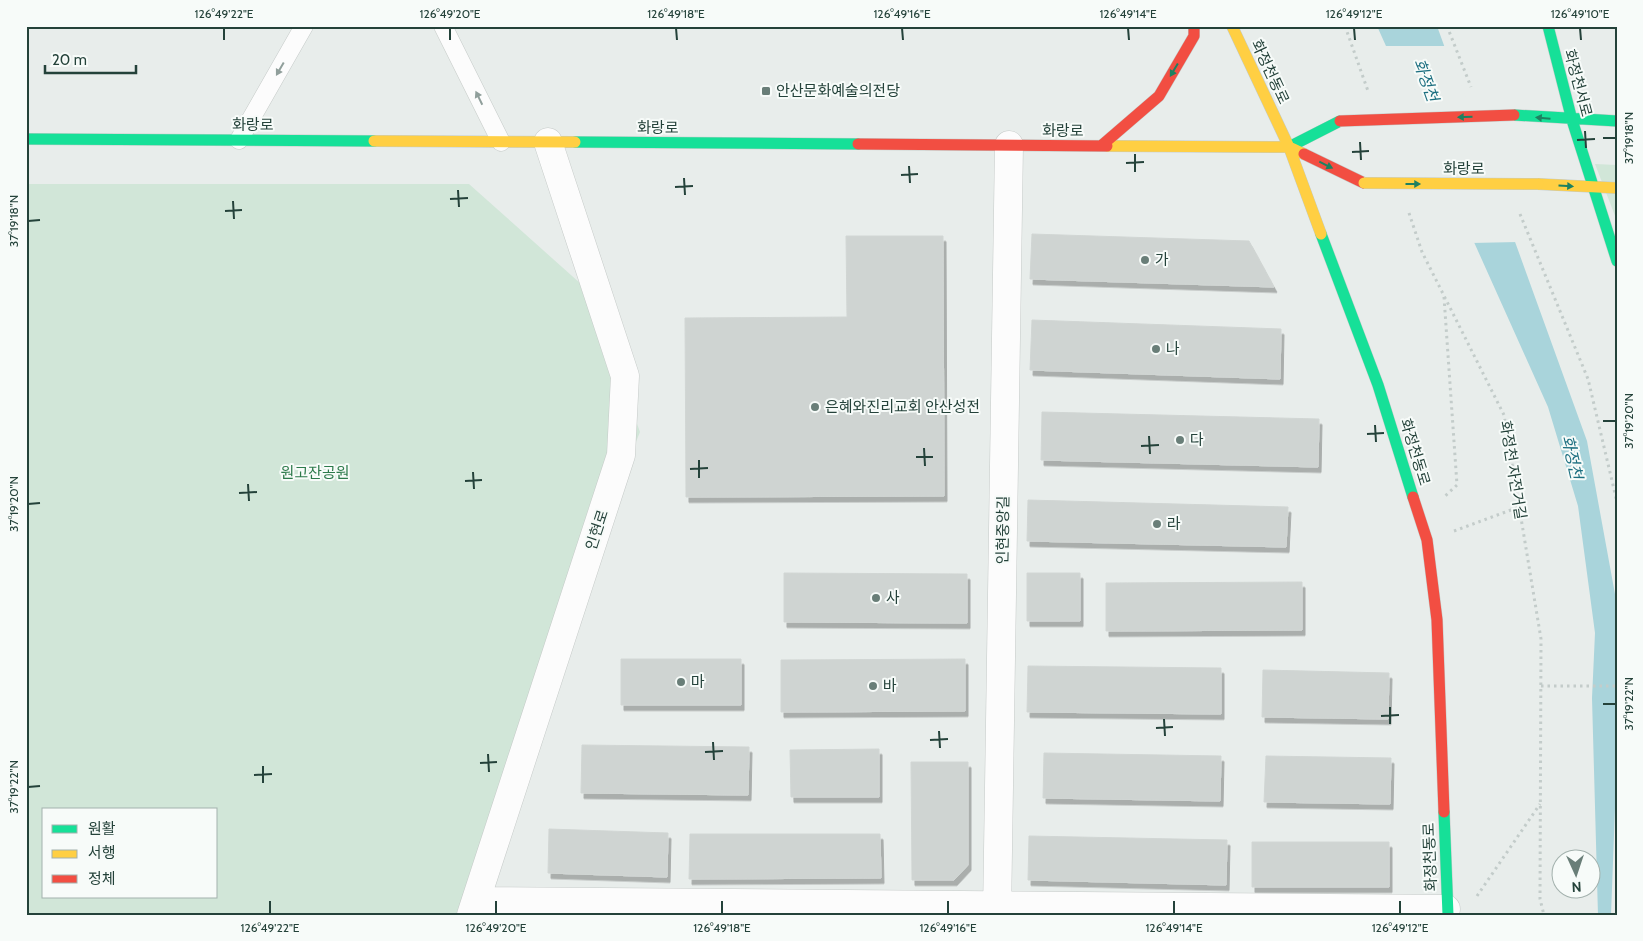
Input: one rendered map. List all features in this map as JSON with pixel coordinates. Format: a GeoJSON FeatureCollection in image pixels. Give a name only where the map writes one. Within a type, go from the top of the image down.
{"type":"FeatureCollection","features":[{"type":"Feature","properties":{"kind":"street"},"geometry":{"type":"LineString","coordinates":[[1101,146],[1159,96],[1194,36],[1194,26]]}},
{"type":"Feature","properties":{"kind":"street","name":"화정천동로"},"geometry":{"type":"LineString","coordinates":[[1232,26],[1289,147],[1378,385],[1427,540],[1437,620],[1447,912]]}},
{"type":"Feature","properties":{"kind":"street","name":"화정천서로"},"geometry":{"type":"LineString","coordinates":[[1548,26],[1572,120],[1617,261]]}},
{"type":"Feature","properties":{"kind":"street","name":"화랑로"},"geometry":{"type":"LineString","coordinates":[[1289,147],[1340,121],[1514,115],[1572,120],[1617,121]]}},
{"type":"Feature","properties":{"kind":"street","name":"화랑로"},"geometry":{"type":"LineString","coordinates":[[26,139],[1289,147],[1364,183],[1538,184],[1617,188]]}},
{"type":"Feature","properties":{"kind":"street","name":"인현로"},"geometry":{"type":"LineString","coordinates":[[474,908],[621,455],[625,376],[548,142]]}},
{"type":"Feature","properties":{"kind":"street","name":"인현중앙길"},"geometry":{"type":"LineString","coordinates":[[998,910],[1009,145]]}},
{"type":"Feature","properties":{"kind":"street"},"geometry":{"type":"LineString","coordinates":[[474,908],[1447,912]]}},
{"type":"Feature","properties":{"kind":"lane"},"geometry":{"type":"LineString","coordinates":[[239,140],[304,26]]}},
{"type":"Feature","properties":{"kind":"lane"},"geometry":{"type":"LineString","coordinates":[[443,26],[501,142]]}},
{"type":"Feature","properties":{"kind":"path"},"geometry":{"type":"LineString","coordinates":[[1345,26],[1368,93]]}},
{"type":"Feature","properties":{"kind":"path"},"geometry":{"type":"LineString","coordinates":[[1447,26],[1474,95]]}},
{"type":"Feature","properties":{"kind":"path","name":"화정천 자전거길"},"geometry":{"type":"LineString","coordinates":[[1406,206],[1422,252],[1504,415],[1541,639],[1540,899],[1544,915]]}},
{"type":"Feature","properties":{"kind":"path"},"geometry":{"type":"LineString","coordinates":[[1517,206],[1588,379],[1617,502]]}},
{"type":"Feature","properties":{"kind":"path"},"geometry":{"type":"LineString","coordinates":[[1420,520],[1457,485],[1444,294]]}},
{"type":"Feature","properties":{"kind":"path"},"geometry":{"type":"LineString","coordinates":[[1427,540],[1519,507]]}},
{"type":"Feature","properties":{"kind":"path"},"geometry":{"type":"LineString","coordinates":[[1541,686],[1617,686]]}},
{"type":"Feature","properties":{"kind":"path"},"geometry":{"type":"LineString","coordinates":[[1475,899],[1540,803]]}},
{"type":"Feature","properties":{"kind":"green space"},"geometry":{"type":"Polygon","coordinates":[[[1595,164],[1617,165],[1617,221],[1595,164]]]}},
{"type":"Feature","properties":{"kind":"green space","name":"원고잔공원"},"geometry":{"type":"Polygon","coordinates":[[[26,184],[469,184],[590,292],[640,432],[611,503],[468,915],[26,915],[26,184]]]}},
{"type":"Feature","properties":{"kind":"water","name":"화정천"},"geometry":{"type":"Polygon","coordinates":[[[1377,26],[1437,26],[1587,441],[1617,605],[1617,755],[1611,915],[1598,915],[1600,848],[1596,848],[1592,698],[1595,633],[1578,506],[1548,407],[1377,26]]]}},
{"type":"Feature","properties":{"kind":"pier"},"geometry":{"type":"Polygon","coordinates":[[[1382,46],[1447,46],[1518,242],[1471,243],[1382,46]]]}},
{"type":"Feature","properties":{"kind":"building","name":"가"},"geometry":{"type":"Polygon","coordinates":[[[1032,234],[1249,241],[1274,287],[1030,279],[1032,234]]]}},
{"type":"Feature","properties":{"kind":"building","name":"은혜와진리교회 안산성전"},"geometry":{"type":"Polygon","coordinates":[[[846,236],[943,236],[944,496],[686,497],[685,318],[847,317],[846,236]]]}},
{"type":"Feature","properties":{"kind":"building","name":"나"},"geometry":{"type":"Polygon","coordinates":[[[1032,320],[1281,329],[1280,379],[1030,370],[1032,320]]]}},
{"type":"Feature","properties":{"kind":"building","name":"다"},"geometry":{"type":"Polygon","coordinates":[[[1042,412],[1319,419],[1318,467],[1041,460],[1042,412]]]}},
{"type":"Feature","properties":{"kind":"building","name":"라"},"geometry":{"type":"Polygon","coordinates":[[[1028,500],[1288,507],[1286,547],[1027,541],[1028,500]]]}},
{"type":"Feature","properties":{"kind":"building","name":"사"},"geometry":{"type":"Polygon","coordinates":[[[784,573],[967,574],[967,623],[784,622],[784,573]]]}},
{"type":"Feature","properties":{"kind":"building"},"geometry":{"type":"Polygon","coordinates":[[[1027,573],[1080,573],[1080,621],[1027,621],[1027,573]]]}},
{"type":"Feature","properties":{"kind":"building"},"geometry":{"type":"Polygon","coordinates":[[[1302,582],[1302,630],[1106,631],[1106,583],[1302,582]]]}},
{"type":"Feature","properties":{"kind":"building","name":"마"},"geometry":{"type":"Polygon","coordinates":[[[621,659],[741,659],[741,705],[621,705],[621,659]]]}},
{"type":"Feature","properties":{"kind":"building","name":"바"},"geometry":{"type":"Polygon","coordinates":[[[965,659],[965,711],[781,712],[781,660],[965,659]]]}},
{"type":"Feature","properties":{"kind":"building"},"geometry":{"type":"Polygon","coordinates":[[[1028,666],[1221,668],[1221,714],[1027,712],[1028,666]]]}},
{"type":"Feature","properties":{"kind":"building"},"geometry":{"type":"Polygon","coordinates":[[[1263,670],[1389,673],[1388,719],[1262,717],[1263,670]]]}},
{"type":"Feature","properties":{"kind":"building"},"geometry":{"type":"Polygon","coordinates":[[[582,745],[749,747],[748,795],[581,793],[582,745]]]}},
{"type":"Feature","properties":{"kind":"building"},"geometry":{"type":"Polygon","coordinates":[[[879,749],[879,797],[791,797],[790,750],[879,749]]]}},
{"type":"Feature","properties":{"kind":"building"},"geometry":{"type":"Polygon","coordinates":[[[1044,753],[1221,756],[1220,801],[1043,798],[1044,753]]]}},
{"type":"Feature","properties":{"kind":"building"},"geometry":{"type":"Polygon","coordinates":[[[1266,756],[1391,758],[1390,804],[1264,802],[1266,756]]]}},
{"type":"Feature","properties":{"kind":"building"},"geometry":{"type":"Polygon","coordinates":[[[911,762],[968,762],[968,865],[954,880],[912,880],[911,762]]]}},
{"type":"Feature","properties":{"kind":"building"},"geometry":{"type":"Polygon","coordinates":[[[549,829],[668,833],[667,877],[548,873],[549,829]]]}},
{"type":"Feature","properties":{"kind":"building"},"geometry":{"type":"Polygon","coordinates":[[[690,834],[880,834],[881,878],[689,879],[690,834]]]}},
{"type":"Feature","properties":{"kind":"building"},"geometry":{"type":"Polygon","coordinates":[[[1029,836],[1227,840],[1226,885],[1028,880],[1029,836]]]}},
{"type":"Feature","properties":{"kind":"building"},"geometry":{"type":"Polygon","coordinates":[[[1252,842],[1389,842],[1389,887],[1252,887],[1252,842]]]}},
{"type":"Feature","properties":{"kind":"traffic: fast"},"geometry":{"type":"LineString","coordinates":[[1548,26],[1572,120],[1617,261]]}},
{"type":"Feature","properties":{"kind":"traffic: fast"},"geometry":{"type":"LineString","coordinates":[[1514,115],[1617,121]]}},
{"type":"Feature","properties":{"kind":"traffic: fast"},"geometry":{"type":"LineString","coordinates":[[1289,147],[1340,121]]}},
{"type":"Feature","properties":{"kind":"traffic: fast"},"geometry":{"type":"LineString","coordinates":[[26,139],[374,141]]}},
{"type":"Feature","properties":{"kind":"traffic: fast"},"geometry":{"type":"LineString","coordinates":[[575,142],[858,144]]}},
{"type":"Feature","properties":{"kind":"traffic: fast"},"geometry":{"type":"LineString","coordinates":[[1321,234],[1378,385],[1413,497]]}},
{"type":"Feature","properties":{"kind":"traffic: fast"},"geometry":{"type":"LineString","coordinates":[[1444,812],[1448,915]]}},
{"type":"Feature","properties":{"kind":"traffic: slow"},"geometry":{"type":"LineString","coordinates":[[1232,26],[1289,147],[1321,234]]}},
{"type":"Feature","properties":{"kind":"traffic: slow"},"geometry":{"type":"LineString","coordinates":[[374,141],[575,142]]}},
{"type":"Feature","properties":{"kind":"traffic: slow"},"geometry":{"type":"LineString","coordinates":[[1107,146],[1289,147],[1304,154]]}},
{"type":"Feature","properties":{"kind":"traffic: slow"},"geometry":{"type":"LineString","coordinates":[[1364,183],[1538,184]]}},
{"type":"Feature","properties":{"kind":"traffic: slow"},"geometry":{"type":"LineString","coordinates":[[1538,184],[1617,188]]}},
{"type":"Feature","properties":{"kind":"traffic: jam"},"geometry":{"type":"LineString","coordinates":[[1101,146],[1159,96],[1194,36],[1194,26]]}},
{"type":"Feature","properties":{"kind":"traffic: jam"},"geometry":{"type":"LineString","coordinates":[[1340,121],[1514,115]]}},
{"type":"Feature","properties":{"kind":"traffic: jam"},"geometry":{"type":"LineString","coordinates":[[858,144],[1107,146]]}},
{"type":"Feature","properties":{"kind":"traffic: jam"},"geometry":{"type":"LineString","coordinates":[[1304,154],[1364,183]]}},
{"type":"Feature","properties":{"kind":"traffic: jam"},"geometry":{"type":"LineString","coordinates":[[1413,497],[1427,540],[1437,620],[1444,812]]}},
{"type":"Feature","properties":{"kind":"place","name":"안산문화예술의전당"},"geometry":{"type":"Point","coordinates":[766,91]}},
{"type":"Feature","properties":{"kind":"place","name":"가"},"geometry":{"type":"Point","coordinates":[1145,260]}},
{"type":"Feature","properties":{"kind":"place","name":"나"},"geometry":{"type":"Point","coordinates":[1156,349]}},
{"type":"Feature","properties":{"kind":"place","name":"은혜와진리교회 안산성전"},"geometry":{"type":"Point","coordinates":[815,407]}},
{"type":"Feature","properties":{"kind":"place","name":"다"},"geometry":{"type":"Point","coordinates":[1180,440]}},
{"type":"Feature","properties":{"kind":"place","name":"라"},"geometry":{"type":"Point","coordinates":[1157,524]}},
{"type":"Feature","properties":{"kind":"place","name":"사"},"geometry":{"type":"Point","coordinates":[876,598]}},
{"type":"Feature","properties":{"kind":"place","name":"마"},"geometry":{"type":"Point","coordinates":[681,682]}},
{"type":"Feature","properties":{"kind":"place","name":"바"},"geometry":{"type":"Point","coordinates":[873,686]}}]}
